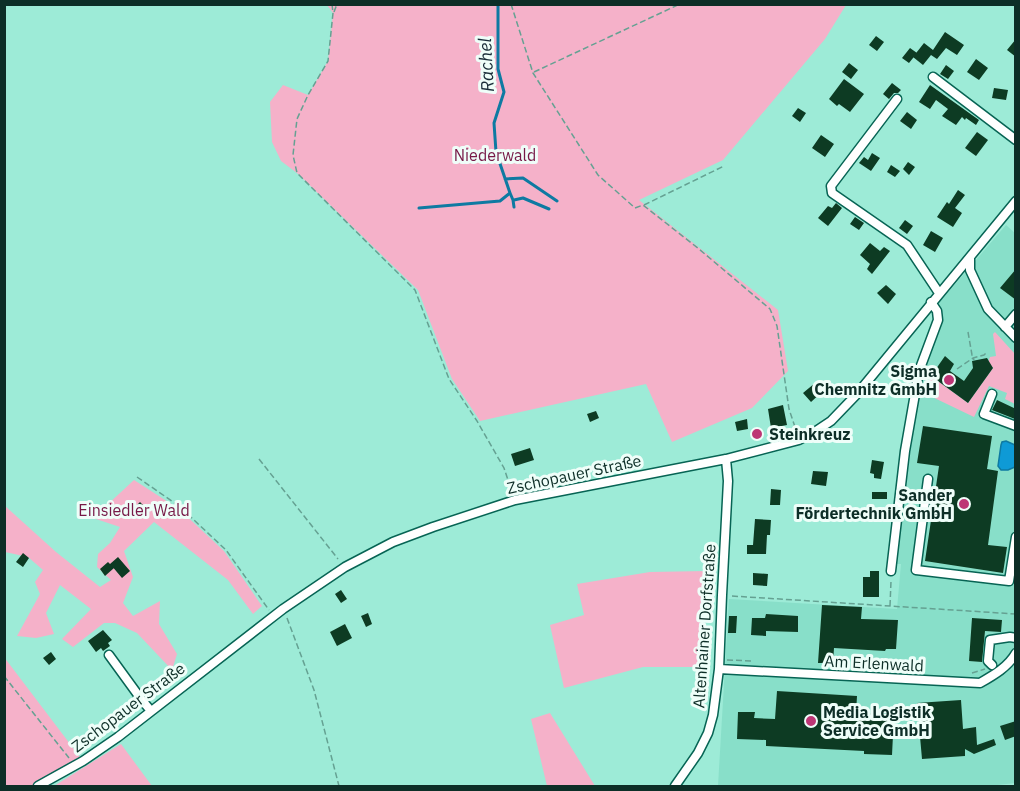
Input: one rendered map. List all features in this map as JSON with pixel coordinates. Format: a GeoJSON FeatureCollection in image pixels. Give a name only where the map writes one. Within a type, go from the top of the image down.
{"type":"FeatureCollection","features":[{"type":"Feature","properties":{"kind":"street"},"geometry":{"type":"LineString","coordinates":[[933,76],[1016,140]]}},
{"type":"Feature","properties":{"kind":"street"},"geometry":{"type":"LineString","coordinates":[[897,99],[831,186],[832,193],[907,245],[939,293]]}},
{"type":"Feature","properties":{"kind":"street","name":"Zschopauer Straße"},"geometry":{"type":"LineString","coordinates":[[38,786],[118,737],[272,616],[345,567],[393,542],[514,500],[726,459],[799,440],[816,431],[831,421],[857,394],[1016,201]]}},
{"type":"Feature","properties":{"kind":"street"},"geometry":{"type":"LineString","coordinates":[[970,258],[970,270],[988,309],[1016,338]]}},
{"type":"Feature","properties":{"kind":"street"},"geometry":{"type":"LineString","coordinates":[[891,571],[905,451],[919,371],[938,320],[937,311],[932,302]]}},
{"type":"Feature","properties":{"kind":"street"},"geometry":{"type":"LineString","coordinates":[[1005,327],[1016,314]]}},
{"type":"Feature","properties":{"kind":"street"},"geometry":{"type":"LineString","coordinates":[[992,394],[984,414],[1016,426]]}},
{"type":"Feature","properties":{"kind":"street","name":"Altenhainer Dorfstraße"},"geometry":{"type":"LineString","coordinates":[[675,786],[698,753],[714,715],[719,664],[728,481],[726,459]]}},
{"type":"Feature","properties":{"kind":"street"},"geometry":{"type":"LineString","coordinates":[[928,479],[916,570],[1009,581],[1016,537]]}},
{"type":"Feature","properties":{"kind":"street"},"geometry":{"type":"LineString","coordinates":[[992,665],[987,660],[990,640],[1016,638]]}},
{"type":"Feature","properties":{"kind":"street","name":"Am Erlenwald"},"geometry":{"type":"LineString","coordinates":[[719,664],[980,683],[994,676],[1016,653]]}},
{"type":"Feature","properties":{"kind":"street"},"geometry":{"type":"LineString","coordinates":[[109,655],[152,711]]}},
{"type":"Feature","properties":{"kind":"path"},"geometry":{"type":"LineString","coordinates":[[332,4],[328,61],[297,119],[293,155],[297,173],[415,290],[449,379],[504,468],[514,500]]}},
{"type":"Feature","properties":{"kind":"path"},"geometry":{"type":"LineString","coordinates":[[333,13],[337,4]]}},
{"type":"Feature","properties":{"kind":"path"},"geometry":{"type":"LineString","coordinates":[[511,4],[533,73],[598,175],[635,208],[724,166]]}},
{"type":"Feature","properties":{"kind":"path"},"geometry":{"type":"LineString","coordinates":[[533,73],[680,4]]}},
{"type":"Feature","properties":{"kind":"path"},"geometry":{"type":"LineString","coordinates":[[643,205],[770,309],[777,326],[789,409],[799,440]]}},
{"type":"Feature","properties":{"kind":"path"},"geometry":{"type":"LineString","coordinates":[[968,332],[974,359]]}},
{"type":"Feature","properties":{"kind":"path"},"geometry":{"type":"LineString","coordinates":[[957,369],[986,353]]}},
{"type":"Feature","properties":{"kind":"path"},"geometry":{"type":"LineString","coordinates":[[259,459],[345,567]]}},
{"type":"Feature","properties":{"kind":"path"},"geometry":{"type":"LineString","coordinates":[[136,477],[179,506],[226,550],[272,616]]}},
{"type":"Feature","properties":{"kind":"path"},"geometry":{"type":"LineString","coordinates":[[890,606],[891,571]]}},
{"type":"Feature","properties":{"kind":"path"},"geometry":{"type":"LineString","coordinates":[[722,596],[1016,614]]}},
{"type":"Feature","properties":{"kind":"path"},"geometry":{"type":"LineString","coordinates":[[283,609],[315,690],[339,786]]}},
{"type":"Feature","properties":{"kind":"path"},"geometry":{"type":"LineString","coordinates":[[719,664],[755,662]]}},
{"type":"Feature","properties":{"kind":"path"},"geometry":{"type":"LineString","coordinates":[[967,674],[992,665]]}},
{"type":"Feature","properties":{"kind":"path"},"geometry":{"type":"LineString","coordinates":[[4,676],[75,765]]}},
{"type":"Feature","properties":{"kind":"shaded area"},"geometry":{"type":"Polygon","coordinates":[[[1006,225],[1016,234],[1015,783],[989,786],[718,786],[729,599],[897,609],[901,564],[896,564],[912,440],[922,373],[940,321],[938,304],[1006,225]]]}},
{"type":"Feature","properties":{"kind":"green space","name":"Niederwald"},"geometry":{"type":"Polygon","coordinates":[[[327,5],[846,5],[825,39],[723,160],[639,200],[778,310],[788,371],[752,408],[672,442],[646,384],[480,421],[452,379],[418,290],[297,173],[281,161],[272,142],[270,102],[283,85],[308,95],[328,61],[333,13],[327,5]]]}},
{"type":"Feature","properties":{"kind":"green space"},"geometry":{"type":"Polygon","coordinates":[[[995,332],[1015,354],[1015,404],[1005,399],[1007,393],[989,386],[974,417],[924,393],[931,376],[968,403],[993,368],[988,362],[990,357],[996,356],[993,334],[995,332]]]}},
{"type":"Feature","properties":{"kind":"green space","name":"Einsiedler Wald"},"geometry":{"type":"Polygon","coordinates":[[[134,480],[179,509],[224,551],[262,606],[253,614],[228,580],[154,522],[124,551],[133,577],[123,603],[133,616],[160,601],[159,624],[177,654],[172,670],[137,633],[115,623],[104,623],[73,647],[62,639],[91,609],[60,585],[46,613],[54,634],[36,638],[17,636],[40,594],[35,582],[43,570],[28,557],[5,552],[4,505],[56,552],[100,587],[111,580],[97,567],[98,554],[110,543],[120,527],[93,518],[134,480]]]}},
{"type":"Feature","properties":{"kind":"green space"},"geometry":{"type":"Polygon","coordinates":[[[707,571],[700,667],[643,667],[564,688],[550,625],[584,615],[577,584],[650,572],[707,571]]]}},
{"type":"Feature","properties":{"kind":"green space"},"geometry":{"type":"Polygon","coordinates":[[[4,657],[83,761],[38,786],[5,786],[4,657]]]}},
{"type":"Feature","properties":{"kind":"green space"},"geometry":{"type":"Polygon","coordinates":[[[550,713],[595,786],[547,786],[531,719],[550,713]]]}},
{"type":"Feature","properties":{"kind":"green space"},"geometry":{"type":"Polygon","coordinates":[[[121,744],[152,786],[54,786],[121,744]]]}},
{"type":"Feature","properties":{"kind":"water"},"geometry":{"type":"Polygon","coordinates":[[[1006,441],[1015,445],[1015,467],[1001,470],[998,466],[1001,445],[1006,441]]]}},
{"type":"Feature","properties":{"kind":"building"},"geometry":{"type":"Polygon","coordinates":[[[945,32],[964,45],[957,55],[946,48],[937,59],[931,55],[923,65],[913,57],[924,43],[933,50],[945,32]]]}},
{"type":"Feature","properties":{"kind":"building"},"geometry":{"type":"Polygon","coordinates":[[[876,36],[884,42],[877,51],[869,45],[876,36]]]}},
{"type":"Feature","properties":{"kind":"building"},"geometry":{"type":"Polygon","coordinates":[[[1016,39],[1016,57],[1007,50],[1016,39]]]}},
{"type":"Feature","properties":{"kind":"building"},"geometry":{"type":"Polygon","coordinates":[[[910,48],[917,53],[909,63],[902,58],[910,48]]]}},
{"type":"Feature","properties":{"kind":"building"},"geometry":{"type":"Polygon","coordinates":[[[976,59],[988,68],[979,80],[967,72],[976,59]]]}},
{"type":"Feature","properties":{"kind":"building"},"geometry":{"type":"Polygon","coordinates":[[[849,63],[858,70],[851,79],[842,72],[849,63]]]}},
{"type":"Feature","properties":{"kind":"building"},"geometry":{"type":"Polygon","coordinates":[[[946,65],[954,71],[948,79],[940,74],[946,65]]]}},
{"type":"Feature","properties":{"kind":"building"},"geometry":{"type":"Polygon","coordinates":[[[844,79],[864,94],[850,112],[829,99],[844,79]]]}},
{"type":"Feature","properties":{"kind":"building"},"geometry":{"type":"Polygon","coordinates":[[[892,83],[901,90],[889,99],[883,94],[892,83]]]}},
{"type":"Feature","properties":{"kind":"building"},"geometry":{"type":"Polygon","coordinates":[[[930,85],[979,120],[976,125],[962,117],[956,125],[942,116],[948,109],[936,100],[930,109],[919,102],[930,85]]]}},
{"type":"Feature","properties":{"kind":"building"},"geometry":{"type":"Polygon","coordinates":[[[994,88],[1008,90],[1006,100],[992,98],[994,88]]]}},
{"type":"Feature","properties":{"kind":"building"},"geometry":{"type":"Polygon","coordinates":[[[798,108],[806,113],[800,122],[792,116],[798,108]]]}},
{"type":"Feature","properties":{"kind":"building"},"geometry":{"type":"Polygon","coordinates":[[[907,112],[917,120],[911,129],[900,121],[907,112]]]}},
{"type":"Feature","properties":{"kind":"building"},"geometry":{"type":"Polygon","coordinates":[[[977,132],[988,140],[976,156],[965,148],[977,132]]]}},
{"type":"Feature","properties":{"kind":"building"},"geometry":{"type":"Polygon","coordinates":[[[821,135],[834,144],[825,157],[812,148],[821,135]]]}},
{"type":"Feature","properties":{"kind":"building"},"geometry":{"type":"Polygon","coordinates":[[[872,153],[880,158],[871,171],[859,163],[864,157],[868,160],[872,153]]]}},
{"type":"Feature","properties":{"kind":"building"},"geometry":{"type":"Polygon","coordinates":[[[908,162],[915,167],[909,175],[903,169],[908,162]]]}},
{"type":"Feature","properties":{"kind":"building"},"geometry":{"type":"Polygon","coordinates":[[[891,165],[900,171],[895,177],[887,172],[891,165]]]}},
{"type":"Feature","properties":{"kind":"building"},"geometry":{"type":"Polygon","coordinates":[[[958,190],[965,195],[955,208],[962,213],[953,227],[937,217],[958,190]]]}},
{"type":"Feature","properties":{"kind":"building"},"geometry":{"type":"Polygon","coordinates":[[[836,203],[842,208],[828,226],[818,218],[828,206],[832,208],[836,203]]]}},
{"type":"Feature","properties":{"kind":"building"},"geometry":{"type":"Polygon","coordinates":[[[855,217],[864,223],[859,230],[850,224],[855,217]]]}},
{"type":"Feature","properties":{"kind":"building"},"geometry":{"type":"Polygon","coordinates":[[[905,220],[913,226],[907,234],[899,228],[905,220]]]}},
{"type":"Feature","properties":{"kind":"building"},"geometry":{"type":"Polygon","coordinates":[[[931,231],[943,238],[935,252],[923,245],[931,231]]]}},
{"type":"Feature","properties":{"kind":"building"},"geometry":{"type":"Polygon","coordinates":[[[870,243],[880,251],[884,247],[890,251],[872,274],[867,269],[870,264],[860,255],[870,243]]]}},
{"type":"Feature","properties":{"kind":"building"},"geometry":{"type":"Polygon","coordinates":[[[1016,269],[1016,300],[1000,288],[1016,269]]]}},
{"type":"Feature","properties":{"kind":"building"},"geometry":{"type":"Polygon","coordinates":[[[886,285],[896,294],[888,304],[877,293],[886,285]]]}},
{"type":"Feature","properties":{"kind":"building","name":"Sigma Chemnitz GmbH"},"geometry":{"type":"Polygon","coordinates":[[[945,356],[954,364],[950,371],[964,381],[973,368],[972,361],[987,358],[993,368],[968,403],[931,376],[945,356]]]}},
{"type":"Feature","properties":{"kind":"building"},"geometry":{"type":"Polygon","coordinates":[[[815,383],[822,392],[811,402],[803,393],[815,383]]]}},
{"type":"Feature","properties":{"kind":"building"},"geometry":{"type":"Polygon","coordinates":[[[997,400],[1016,409],[1015,419],[992,410],[997,400]]]}},
{"type":"Feature","properties":{"kind":"building"},"geometry":{"type":"Polygon","coordinates":[[[783,405],[787,425],[771,428],[768,409],[783,405]]]}},
{"type":"Feature","properties":{"kind":"building"},"geometry":{"type":"Polygon","coordinates":[[[596,411],[599,418],[590,422],[587,414],[596,411]]]}},
{"type":"Feature","properties":{"kind":"building"},"geometry":{"type":"Polygon","coordinates":[[[747,419],[748,429],[737,431],[735,422],[747,419]]]}},
{"type":"Feature","properties":{"kind":"building","name":"Sander Fördertechnik GmbH"},"geometry":{"type":"Polygon","coordinates":[[[923,426],[992,436],[987,469],[998,471],[988,545],[1007,547],[1003,573],[925,561],[939,466],[917,463],[923,426]]]}},
{"type":"Feature","properties":{"kind":"building"},"geometry":{"type":"Polygon","coordinates":[[[530,448],[534,460],[515,466],[511,454],[530,448]]]}},
{"type":"Feature","properties":{"kind":"building"},"geometry":{"type":"Polygon","coordinates":[[[872,460],[884,462],[881,479],[874,478],[874,474],[870,473],[872,460]]]}},
{"type":"Feature","properties":{"kind":"building"},"geometry":{"type":"Polygon","coordinates":[[[813,471],[828,472],[826,486],[811,484],[813,471]]]}},
{"type":"Feature","properties":{"kind":"building"},"geometry":{"type":"Polygon","coordinates":[[[771,489],[781,490],[780,505],[770,505],[771,489]]]}},
{"type":"Feature","properties":{"kind":"building"},"geometry":{"type":"Polygon","coordinates":[[[872,492],[887,492],[887,499],[872,499],[872,492]]]}},
{"type":"Feature","properties":{"kind":"building"},"geometry":{"type":"Polygon","coordinates":[[[140,502],[147,509],[139,517],[132,510],[140,502]]]}},
{"type":"Feature","properties":{"kind":"building"},"geometry":{"type":"Polygon","coordinates":[[[755,519],[771,520],[766,554],[747,554],[747,545],[753,545],[755,519]]]}},
{"type":"Feature","properties":{"kind":"building"},"geometry":{"type":"Polygon","coordinates":[[[23,553],[29,558],[23,567],[16,562],[23,553]]]}},
{"type":"Feature","properties":{"kind":"building"},"geometry":{"type":"Polygon","coordinates":[[[118,557],[130,571],[122,578],[114,568],[105,576],[100,569],[118,557]]]}},
{"type":"Feature","properties":{"kind":"building"},"geometry":{"type":"Polygon","coordinates":[[[870,571],[879,571],[879,597],[863,597],[863,577],[870,577],[870,571]]]}},
{"type":"Feature","properties":{"kind":"building"},"geometry":{"type":"Polygon","coordinates":[[[753,573],[768,574],[767,586],[753,585],[753,573]]]}},
{"type":"Feature","properties":{"kind":"building"},"geometry":{"type":"Polygon","coordinates":[[[341,590],[347,599],[341,603],[335,594],[341,590]]]}},
{"type":"Feature","properties":{"kind":"building"},"geometry":{"type":"Polygon","coordinates":[[[822,605],[862,607],[861,619],[898,620],[896,649],[885,651],[834,648],[833,663],[818,663],[822,605]]]}},
{"type":"Feature","properties":{"kind":"building"},"geometry":{"type":"Polygon","coordinates":[[[368,613],[372,624],[366,627],[361,616],[368,613]]]}},
{"type":"Feature","properties":{"kind":"building"},"geometry":{"type":"Polygon","coordinates":[[[766,614],[798,616],[798,632],[766,631],[766,636],[751,635],[752,618],[765,618],[766,614]]]}},
{"type":"Feature","properties":{"kind":"building"},"geometry":{"type":"Polygon","coordinates":[[[729,616],[737,616],[736,633],[728,633],[729,616]]]}},
{"type":"Feature","properties":{"kind":"building"},"geometry":{"type":"Polygon","coordinates":[[[972,618],[1002,620],[1001,632],[985,631],[982,662],[969,661],[972,618]]]}},
{"type":"Feature","properties":{"kind":"building"},"geometry":{"type":"Polygon","coordinates":[[[345,624],[352,638],[337,646],[330,632],[345,624]]]}},
{"type":"Feature","properties":{"kind":"building"},"geometry":{"type":"Polygon","coordinates":[[[103,630],[112,640],[108,643],[110,646],[103,651],[101,648],[96,652],[88,641],[103,630]]]}},
{"type":"Feature","properties":{"kind":"building"},"geometry":{"type":"Polygon","coordinates":[[[51,652],[56,659],[49,665],[43,658],[51,652]]]}},
{"type":"Feature","properties":{"kind":"building","name":"Media Logistik Service GmbH"},"geometry":{"type":"Polygon","coordinates":[[[777,691],[857,696],[856,713],[894,715],[892,755],[864,754],[864,751],[766,746],[766,740],[737,739],[738,712],[755,712],[754,718],[775,719],[777,691]]]}},
{"type":"Feature","properties":{"kind":"building"},"geometry":{"type":"Polygon","coordinates":[[[961,700],[963,729],[976,727],[977,745],[994,739],[996,745],[974,754],[965,749],[965,756],[922,759],[917,703],[961,700]]]}},
{"type":"Feature","properties":{"kind":"building"},"geometry":{"type":"Polygon","coordinates":[[[1016,721],[1016,736],[1005,740],[1000,726],[1016,721]]]}},
{"type":"Feature","properties":{"kind":"waterway","name":"Rachel"},"geometry":{"type":"LineString","coordinates":[[498,4],[498,69],[504,92],[494,123],[496,152],[514,207]]}},
{"type":"Feature","properties":{"kind":"waterway"},"geometry":{"type":"LineString","coordinates":[[505,179],[523,178],[557,201]]}},
{"type":"Feature","properties":{"kind":"waterway"},"geometry":{"type":"LineString","coordinates":[[419,208],[500,201],[510,193]]}},
{"type":"Feature","properties":{"kind":"waterway"},"geometry":{"type":"LineString","coordinates":[[514,200],[523,198],[549,209]]}},
{"type":"Feature","properties":{"kind":"place","name":"Sigma Chemnitz GmbH"},"geometry":{"type":"Point","coordinates":[949,380]}},
{"type":"Feature","properties":{"kind":"place","name":"Steinkreuz"},"geometry":{"type":"Point","coordinates":[757,434]}},
{"type":"Feature","properties":{"kind":"place","name":"Sander Fördertechnik GmbH"},"geometry":{"type":"Point","coordinates":[964,504]}},
{"type":"Feature","properties":{"kind":"place","name":"Media Logistik Service GmbH"},"geometry":{"type":"Point","coordinates":[811,721]}}]}
